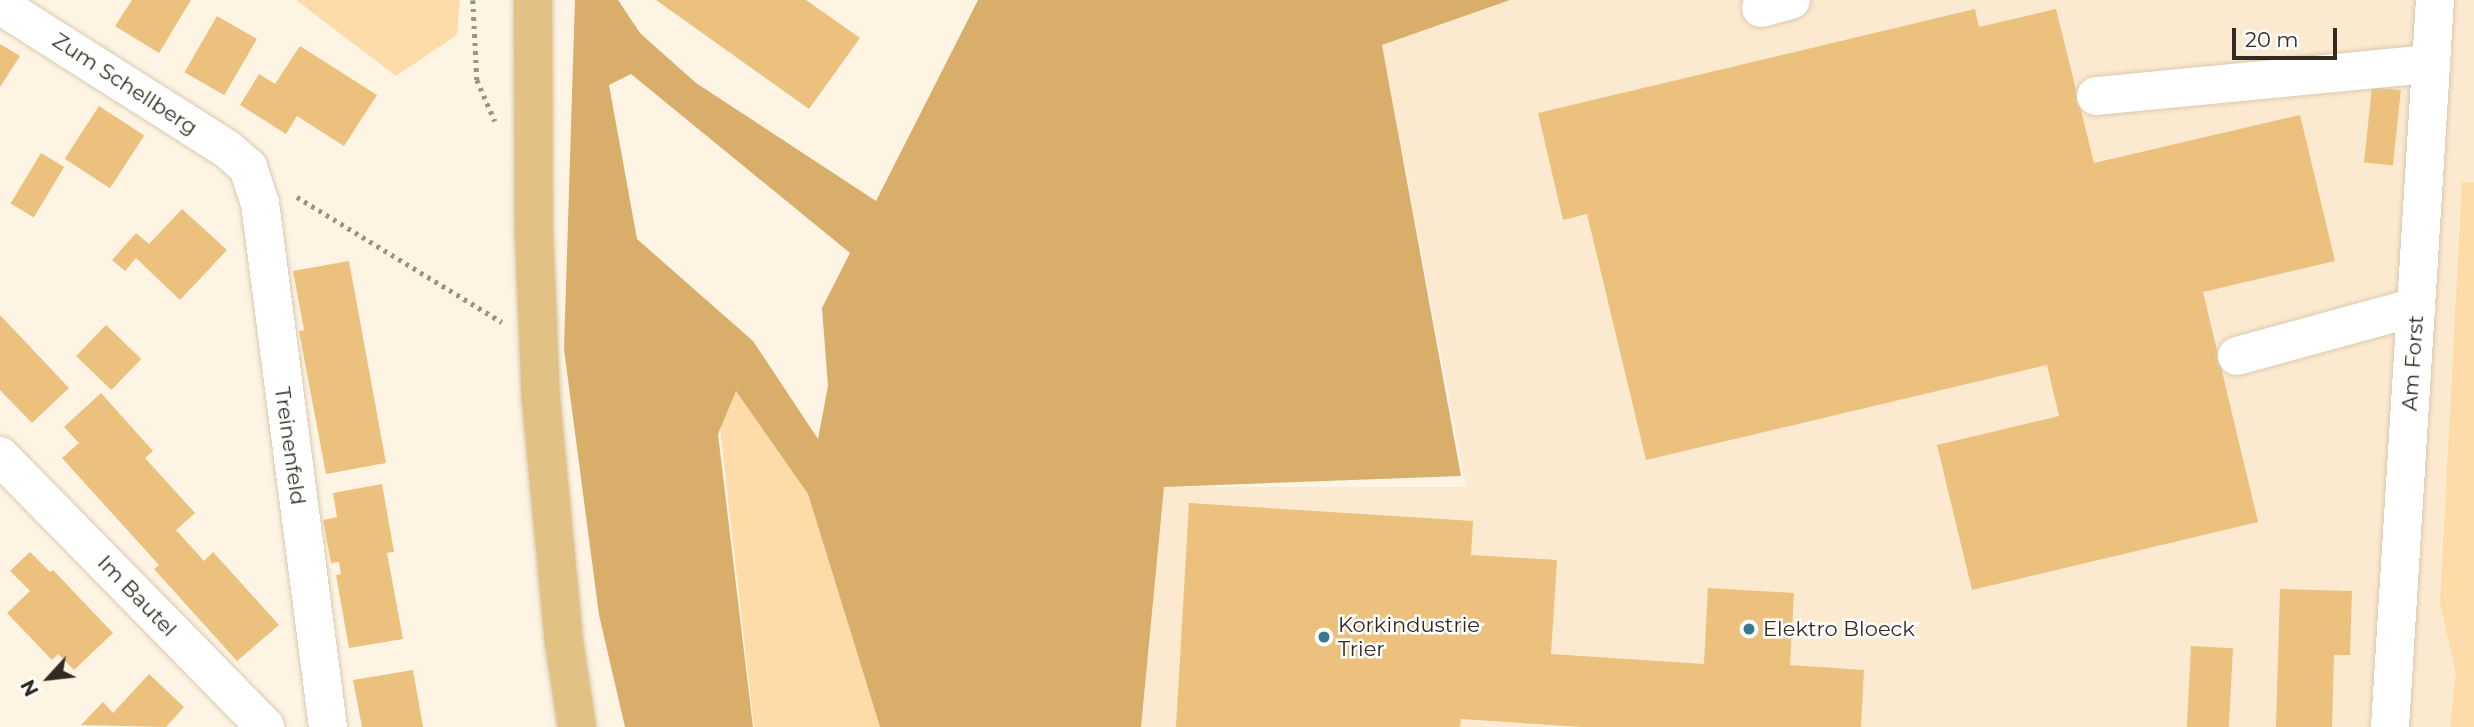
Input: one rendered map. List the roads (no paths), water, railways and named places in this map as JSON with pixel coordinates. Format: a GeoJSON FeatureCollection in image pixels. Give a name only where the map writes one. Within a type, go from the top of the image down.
{"type":"FeatureCollection","features":[{"type":"Feature","properties":{"kind":"main road"},"geometry":{"type":"LineString","coordinates":[[533,0],[534,236],[541,399],[564,642],[577,727]]}},
{"type":"Feature","properties":{"kind":"street","name":"Am Forst"},"geometry":{"type":"LineString","coordinates":[[2390,727],[2435,0]]}},
{"type":"Feature","properties":{"kind":"street","name":"Zum Schellberg"},"geometry":{"type":"LineString","coordinates":[[0,5],[227,149],[248,167]]}},
{"type":"Feature","properties":{"kind":"street"},"geometry":{"type":"LineString","coordinates":[[2096,96],[2431,64]]}},
{"type":"Feature","properties":{"kind":"street","name":"Treinenfeld"},"geometry":{"type":"LineString","coordinates":[[248,167],[260,203],[328,727]]}},
{"type":"Feature","properties":{"kind":"street"},"geometry":{"type":"LineString","coordinates":[[2236,356],[2416,307]]}},
{"type":"Feature","properties":{"kind":"street","name":"Im Bautel"},"geometry":{"type":"LineString","coordinates":[[3,465],[265,727]]}},
{"type":"Feature","properties":{"kind":"place","name":"Elektro Bloeck"},"geometry":{"type":"Point","coordinates":[1749,629]}},
{"type":"Feature","properties":{"kind":"place","name":"Korkindustrie Trier"},"geometry":{"type":"Point","coordinates":[1324,637]}}]}
